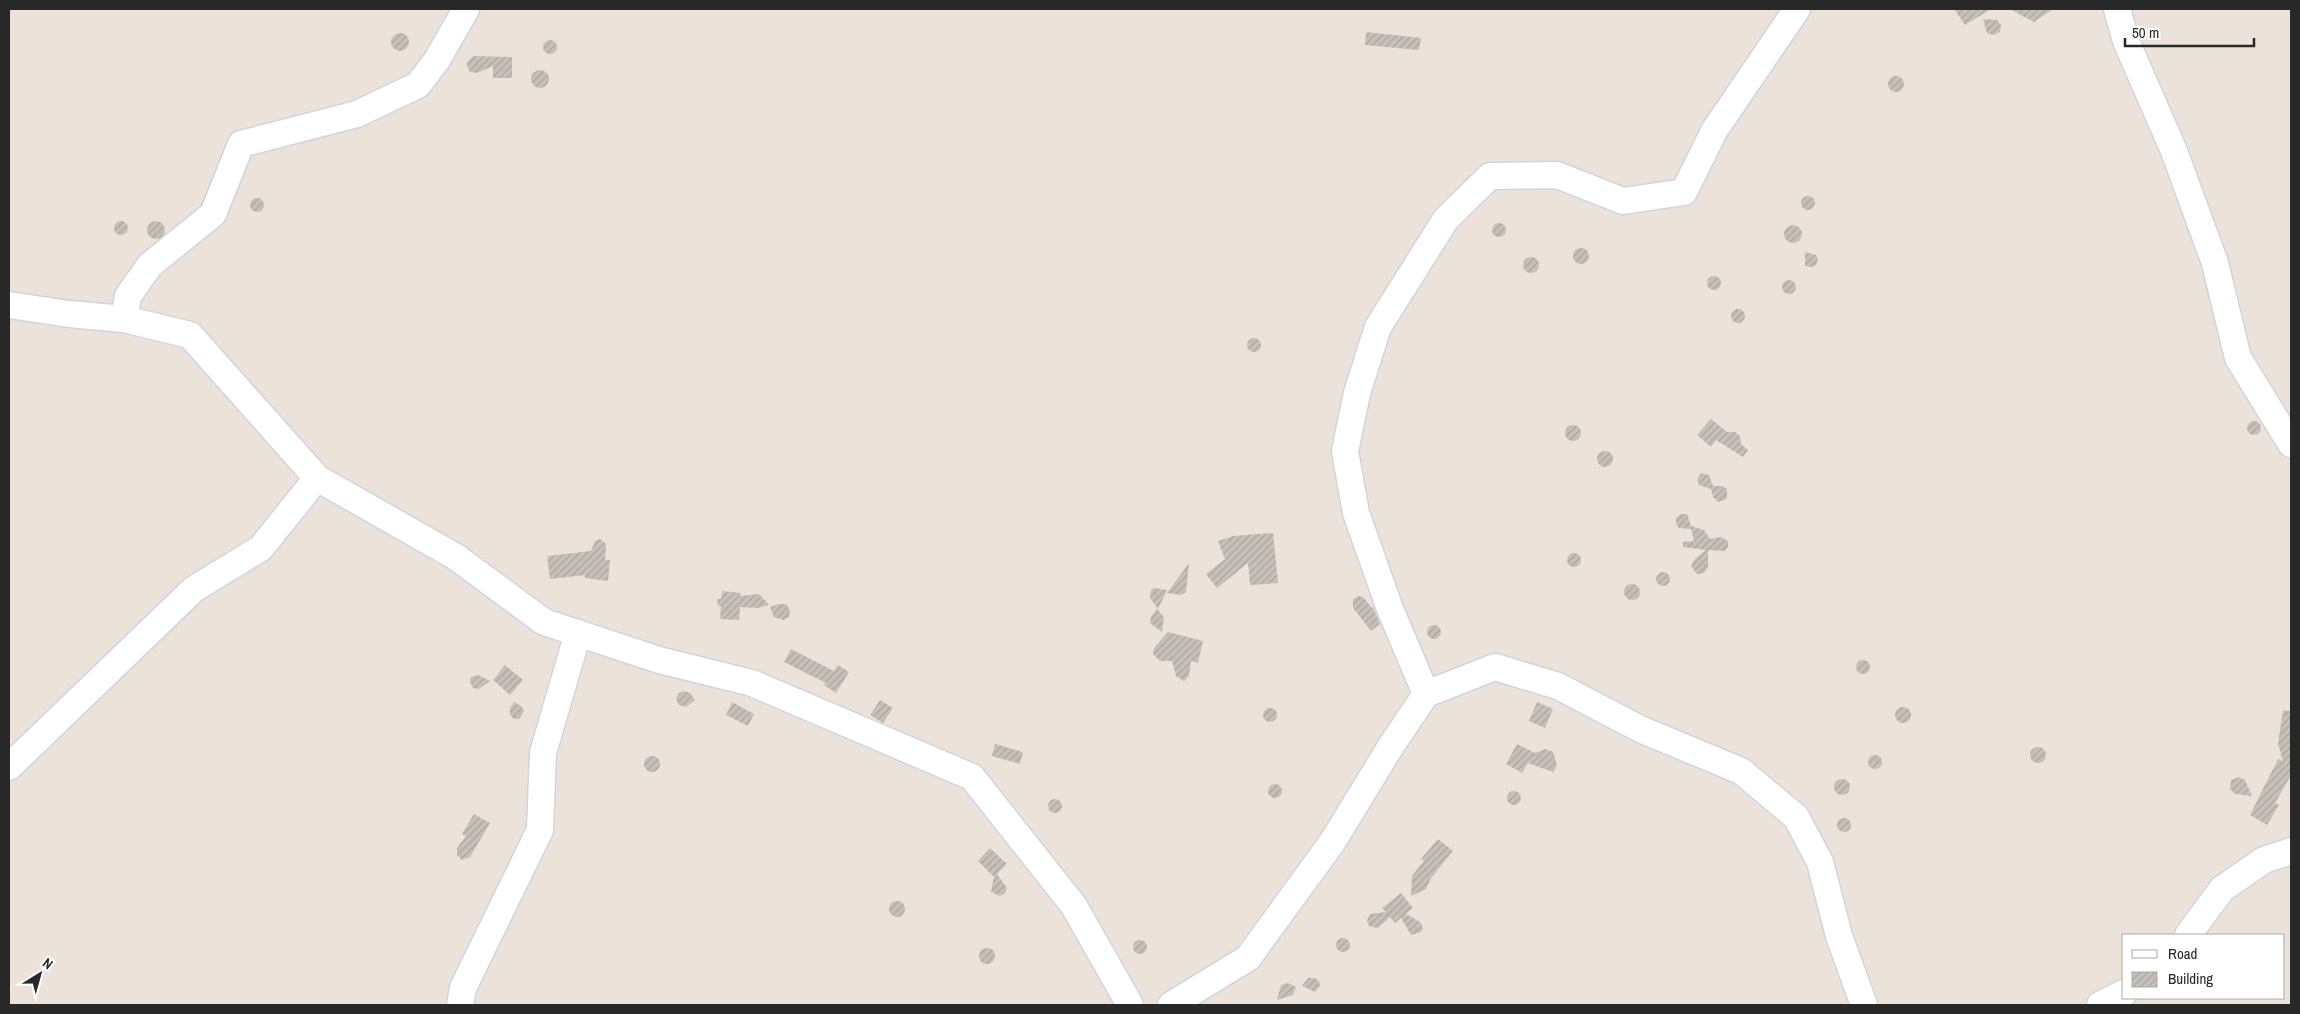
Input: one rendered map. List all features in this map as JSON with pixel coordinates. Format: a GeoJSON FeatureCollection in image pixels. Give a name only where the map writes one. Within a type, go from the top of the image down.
{"type":"FeatureCollection","features":[{"type":"Feature","properties":{"kind":"street"},"geometry":{"type":"LineString","coordinates":[[124,319],[128,296],[150,266],[213,214],[241,144],[357,114],[418,85],[437,60],[466,9]]}},
{"type":"Feature","properties":{"kind":"street"},"geometry":{"type":"LineString","coordinates":[[1426,694],[1390,609],[1356,513],[1345,451],[1357,392],[1378,327],[1446,219],[1490,176],[1557,175],[1623,201],[1684,192],[1714,131],[1797,9]]}},
{"type":"Feature","properties":{"kind":"street"},"geometry":{"type":"LineString","coordinates":[[2117,9],[2126,41],[2174,151],[2215,263],[2238,358],[2291,444]]}},
{"type":"Feature","properties":{"kind":"street"},"geometry":{"type":"LineString","coordinates":[[9,305],[69,314],[124,319],[190,335],[317,478],[456,558],[544,622],[659,660],[752,683],[972,777],[1074,906],[1130,1005]]}},
{"type":"Feature","properties":{"kind":"street"},"geometry":{"type":"LineString","coordinates":[[9,767],[194,589],[261,548],[317,478]]}},
{"type":"Feature","properties":{"kind":"street"},"geometry":{"type":"LineString","coordinates":[[460,1005],[463,988],[540,830],[543,753],[578,633]]}},
{"type":"Feature","properties":{"kind":"street"},"geometry":{"type":"LineString","coordinates":[[1172,1005],[1248,958],[1333,841],[1391,746],[1426,694],[1495,666],[1558,686],[1640,729],[1741,770],[1796,818],[1820,862],[1839,936],[1864,1005]]}},
{"type":"Feature","properties":{"kind":"street"},"geometry":{"type":"LineString","coordinates":[[2189,934],[2222,889],[2264,860],[2291,851]]}},
{"type":"Feature","properties":{"kind":"street"},"geometry":{"type":"LineString","coordinates":[[2100,1005],[2122,994]]}},
{"type":"Feature","properties":{"kind":"building"},"geometry":{"type":"Polygon","coordinates":[[[1954,9],[1991,9],[1965,25],[1954,9]]]}},
{"type":"Feature","properties":{"kind":"building"},"geometry":{"type":"Polygon","coordinates":[[[2010,9],[2053,9],[2034,22],[2010,9]]]}},
{"type":"Feature","properties":{"kind":"building"},"geometry":{"type":"Polygon","coordinates":[[[1983,19],[1997,20],[2001,25],[2000,32],[1994,35],[1987,33],[1983,19]]]}},
{"type":"Feature","properties":{"kind":"building"},"geometry":{"type":"Polygon","coordinates":[[[1366,32],[1421,38],[1419,50],[1365,45],[1366,32]]]}},
{"type":"Feature","properties":{"kind":"building"},"geometry":{"type":"Polygon","coordinates":[[[400,33],[406,36],[409,42],[406,48],[400,51],[394,48],[391,42],[394,36],[400,33]]]}},
{"type":"Feature","properties":{"kind":"building"},"geometry":{"type":"Polygon","coordinates":[[[547,40],[553,40],[557,47],[553,54],[547,54],[543,50],[543,44],[547,40]]]}},
{"type":"Feature","properties":{"kind":"building"},"geometry":{"type":"Polygon","coordinates":[[[473,56],[512,57],[512,78],[493,78],[493,66],[477,73],[470,72],[466,63],[473,56]]]}},
{"type":"Feature","properties":{"kind":"building"},"geometry":{"type":"Polygon","coordinates":[[[540,70],[546,73],[549,79],[546,85],[540,88],[534,85],[531,79],[534,73],[540,70]]]}},
{"type":"Feature","properties":{"kind":"building"},"geometry":{"type":"Polygon","coordinates":[[[1893,76],[1899,76],[1904,81],[1902,90],[1893,92],[1888,87],[1888,81],[1893,76]]]}},
{"type":"Feature","properties":{"kind":"building"},"geometry":{"type":"Polygon","coordinates":[[[1805,196],[1811,196],[1815,203],[1811,210],[1805,210],[1801,206],[1801,200],[1805,196]]]}},
{"type":"Feature","properties":{"kind":"building"},"geometry":{"type":"Polygon","coordinates":[[[254,198],[260,198],[264,205],[260,212],[254,212],[250,208],[250,202],[254,198]]]}},
{"type":"Feature","properties":{"kind":"building"},"geometry":{"type":"Polygon","coordinates":[[[118,221],[124,221],[128,228],[124,235],[118,235],[114,231],[114,225],[118,221]]]}},
{"type":"Feature","properties":{"kind":"building"},"geometry":{"type":"Polygon","coordinates":[[[156,221],[162,224],[165,230],[162,236],[156,239],[150,236],[147,230],[150,224],[156,221]]]}},
{"type":"Feature","properties":{"kind":"building"},"geometry":{"type":"Polygon","coordinates":[[[1496,223],[1502,223],[1506,230],[1502,237],[1496,237],[1492,233],[1492,227],[1496,223]]]}},
{"type":"Feature","properties":{"kind":"building"},"geometry":{"type":"Polygon","coordinates":[[[1793,225],[1799,228],[1802,234],[1799,240],[1793,243],[1787,240],[1784,234],[1787,228],[1793,225]]]}},
{"type":"Feature","properties":{"kind":"building"},"geometry":{"type":"Polygon","coordinates":[[[1578,248],[1584,248],[1589,253],[1587,262],[1578,264],[1573,259],[1573,253],[1578,248]]]}},
{"type":"Feature","properties":{"kind":"building"},"geometry":{"type":"Polygon","coordinates":[[[1805,252],[1816,255],[1818,260],[1816,265],[1812,267],[1805,266],[1805,252]]]}},
{"type":"Feature","properties":{"kind":"building"},"geometry":{"type":"Polygon","coordinates":[[[1528,257],[1534,257],[1539,262],[1537,271],[1528,273],[1523,268],[1523,262],[1528,257]]]}},
{"type":"Feature","properties":{"kind":"building"},"geometry":{"type":"Polygon","coordinates":[[[1711,276],[1717,276],[1721,283],[1717,290],[1711,290],[1707,286],[1707,280],[1711,276]]]}},
{"type":"Feature","properties":{"kind":"building"},"geometry":{"type":"Polygon","coordinates":[[[1786,280],[1792,280],[1796,287],[1792,294],[1786,294],[1782,290],[1782,284],[1786,280]]]}},
{"type":"Feature","properties":{"kind":"building"},"geometry":{"type":"Polygon","coordinates":[[[1735,309],[1741,309],[1745,316],[1741,323],[1735,323],[1731,319],[1731,313],[1735,309]]]}},
{"type":"Feature","properties":{"kind":"building"},"geometry":{"type":"Polygon","coordinates":[[[1251,338],[1257,338],[1261,345],[1257,352],[1251,352],[1247,348],[1247,342],[1251,338]]]}},
{"type":"Feature","properties":{"kind":"building"},"geometry":{"type":"Polygon","coordinates":[[[1711,419],[1727,432],[1735,432],[1740,436],[1741,444],[1748,450],[1743,457],[1716,440],[1711,447],[1697,435],[1711,419]]]}},
{"type":"Feature","properties":{"kind":"building"},"geometry":{"type":"Polygon","coordinates":[[[2251,421],[2257,421],[2261,428],[2257,435],[2251,435],[2247,431],[2247,425],[2251,421]]]}},
{"type":"Feature","properties":{"kind":"building"},"geometry":{"type":"Polygon","coordinates":[[[1570,425],[1576,425],[1581,430],[1579,439],[1570,441],[1565,436],[1565,430],[1570,425]]]}},
{"type":"Feature","properties":{"kind":"building"},"geometry":{"type":"Polygon","coordinates":[[[1602,451],[1608,451],[1613,456],[1611,465],[1602,467],[1597,462],[1597,456],[1602,451]]]}},
{"type":"Feature","properties":{"kind":"building"},"geometry":{"type":"Polygon","coordinates":[[[1701,473],[1709,475],[1713,486],[1722,486],[1727,489],[1727,499],[1718,502],[1713,497],[1711,489],[1699,485],[1697,480],[1701,473]]]}},
{"type":"Feature","properties":{"kind":"building"},"geometry":{"type":"Polygon","coordinates":[[[1681,514],[1687,514],[1691,526],[1704,530],[1710,539],[1721,537],[1728,541],[1728,547],[1725,551],[1708,550],[1708,567],[1704,573],[1697,574],[1691,566],[1694,560],[1706,550],[1683,547],[1683,542],[1694,541],[1691,529],[1679,528],[1676,524],[1676,518],[1681,514]]]}},
{"type":"Feature","properties":{"kind":"building"},"geometry":{"type":"Polygon","coordinates":[[[1273,533],[1278,583],[1250,585],[1248,563],[1217,588],[1206,574],[1225,559],[1218,541],[1233,536],[1273,533]]]}},
{"type":"Feature","properties":{"kind":"building"},"geometry":{"type":"Polygon","coordinates":[[[600,539],[606,544],[605,560],[610,560],[608,581],[585,578],[585,575],[550,579],[547,556],[591,551],[595,541],[600,539]]]}},
{"type":"Feature","properties":{"kind":"building"},"geometry":{"type":"Polygon","coordinates":[[[1571,553],[1577,553],[1581,560],[1577,567],[1571,567],[1567,563],[1567,557],[1571,553]]]}},
{"type":"Feature","properties":{"kind":"building"},"geometry":{"type":"Polygon","coordinates":[[[1189,563],[1186,592],[1181,595],[1167,593],[1189,563]]]}},
{"type":"Feature","properties":{"kind":"building"},"geometry":{"type":"Polygon","coordinates":[[[1660,572],[1666,572],[1670,579],[1666,586],[1660,586],[1656,582],[1656,576],[1660,572]]]}},
{"type":"Feature","properties":{"kind":"building"},"geometry":{"type":"Polygon","coordinates":[[[1629,584],[1635,584],[1640,589],[1638,598],[1629,600],[1624,595],[1624,589],[1629,584]]]}},
{"type":"Feature","properties":{"kind":"building"},"geometry":{"type":"Polygon","coordinates":[[[1154,588],[1167,590],[1158,609],[1150,598],[1151,590],[1154,588]]]}},
{"type":"Feature","properties":{"kind":"building"},"geometry":{"type":"Polygon","coordinates":[[[722,591],[741,593],[740,596],[759,594],[769,605],[757,608],[740,607],[739,620],[720,619],[721,606],[718,606],[717,599],[721,599],[722,591]]]}},
{"type":"Feature","properties":{"kind":"building"},"geometry":{"type":"Polygon","coordinates":[[[1359,596],[1364,598],[1373,607],[1380,624],[1371,631],[1353,608],[1353,599],[1359,596]]]}},
{"type":"Feature","properties":{"kind":"building"},"geometry":{"type":"Polygon","coordinates":[[[786,604],[790,610],[789,617],[783,620],[774,617],[770,607],[786,604]]]}},
{"type":"Feature","properties":{"kind":"building"},"geometry":{"type":"Polygon","coordinates":[[[1157,609],[1164,617],[1162,632],[1150,623],[1151,617],[1157,609]]]}},
{"type":"Feature","properties":{"kind":"building"},"geometry":{"type":"Polygon","coordinates":[[[1431,625],[1437,625],[1441,632],[1437,639],[1431,639],[1427,635],[1427,629],[1431,625]]]}},
{"type":"Feature","properties":{"kind":"building"},"geometry":{"type":"Polygon","coordinates":[[[1168,632],[1203,641],[1198,663],[1191,661],[1189,676],[1184,681],[1176,676],[1172,661],[1160,661],[1153,654],[1154,648],[1168,632]]]}},
{"type":"Feature","properties":{"kind":"building"},"geometry":{"type":"Polygon","coordinates":[[[791,649],[834,671],[838,665],[849,672],[836,693],[824,685],[826,683],[784,662],[791,649]]]}},
{"type":"Feature","properties":{"kind":"building"},"geometry":{"type":"Polygon","coordinates":[[[1860,660],[1866,660],[1870,667],[1866,674],[1860,674],[1856,670],[1856,664],[1860,660]]]}},
{"type":"Feature","properties":{"kind":"building"},"geometry":{"type":"Polygon","coordinates":[[[505,665],[523,680],[510,695],[493,680],[505,665]]]}},
{"type":"Feature","properties":{"kind":"building"},"geometry":{"type":"Polygon","coordinates":[[[478,675],[490,681],[479,689],[473,688],[470,682],[471,677],[478,675]]]}},
{"type":"Feature","properties":{"kind":"building"},"geometry":{"type":"Polygon","coordinates":[[[684,691],[690,693],[695,700],[686,707],[679,705],[676,699],[679,693],[684,691]]]}},
{"type":"Feature","properties":{"kind":"building"},"geometry":{"type":"Polygon","coordinates":[[[880,700],[893,708],[883,723],[870,715],[880,700]]]}},
{"type":"Feature","properties":{"kind":"building"},"geometry":{"type":"Polygon","coordinates":[[[514,702],[521,706],[524,711],[519,719],[514,719],[510,715],[510,708],[514,702]]]}},
{"type":"Feature","properties":{"kind":"building"},"geometry":{"type":"Polygon","coordinates":[[[732,702],[754,714],[748,726],[726,715],[732,702]]]}},
{"type":"Feature","properties":{"kind":"building"},"geometry":{"type":"Polygon","coordinates":[[[1537,702],[1553,709],[1545,728],[1529,721],[1537,702]]]}},
{"type":"Feature","properties":{"kind":"building"},"geometry":{"type":"Polygon","coordinates":[[[1900,707],[1906,707],[1911,712],[1909,721],[1900,723],[1895,718],[1895,712],[1900,707]]]}},
{"type":"Feature","properties":{"kind":"building"},"geometry":{"type":"Polygon","coordinates":[[[1267,708],[1273,708],[1277,715],[1273,722],[1267,722],[1263,718],[1263,712],[1267,708]]]}},
{"type":"Feature","properties":{"kind":"building"},"geometry":{"type":"Polygon","coordinates":[[[2283,710],[2291,711],[2291,775],[2275,803],[2279,805],[2267,825],[2250,815],[2278,759],[2283,761],[2278,744],[2283,710]]]}},
{"type":"Feature","properties":{"kind":"building"},"geometry":{"type":"Polygon","coordinates":[[[995,744],[1023,752],[1020,764],[992,756],[995,744]]]}},
{"type":"Feature","properties":{"kind":"building"},"geometry":{"type":"Polygon","coordinates":[[[1517,744],[1535,753],[1545,749],[1553,752],[1557,765],[1553,772],[1528,763],[1522,773],[1506,764],[1517,744]]]}},
{"type":"Feature","properties":{"kind":"building"},"geometry":{"type":"Polygon","coordinates":[[[2035,747],[2041,747],[2046,752],[2044,761],[2035,763],[2030,758],[2030,752],[2035,747]]]}},
{"type":"Feature","properties":{"kind":"building"},"geometry":{"type":"Polygon","coordinates":[[[1872,755],[1878,755],[1882,762],[1878,769],[1872,769],[1868,765],[1868,759],[1872,755]]]}},
{"type":"Feature","properties":{"kind":"building"},"geometry":{"type":"Polygon","coordinates":[[[652,756],[658,758],[660,764],[658,770],[652,772],[646,770],[644,764],[646,758],[652,756]]]}},
{"type":"Feature","properties":{"kind":"building"},"geometry":{"type":"Polygon","coordinates":[[[2239,777],[2245,780],[2252,796],[2235,794],[2230,789],[2231,780],[2239,777]]]}},
{"type":"Feature","properties":{"kind":"building"},"geometry":{"type":"Polygon","coordinates":[[[1839,779],[1845,779],[1850,784],[1848,793],[1839,795],[1834,790],[1834,784],[1839,779]]]}},
{"type":"Feature","properties":{"kind":"building"},"geometry":{"type":"Polygon","coordinates":[[[1272,784],[1278,784],[1282,791],[1278,798],[1272,798],[1268,794],[1268,788],[1272,784]]]}},
{"type":"Feature","properties":{"kind":"building"},"geometry":{"type":"Polygon","coordinates":[[[1511,791],[1517,791],[1521,798],[1517,805],[1511,805],[1507,801],[1507,795],[1511,791]]]}},
{"type":"Feature","properties":{"kind":"building"},"geometry":{"type":"Polygon","coordinates":[[[1052,799],[1058,799],[1062,806],[1058,813],[1052,813],[1048,809],[1048,803],[1052,799]]]}},
{"type":"Feature","properties":{"kind":"building"},"geometry":{"type":"Polygon","coordinates":[[[474,814],[490,823],[470,857],[462,860],[457,855],[457,848],[466,836],[462,834],[474,814]]]}},
{"type":"Feature","properties":{"kind":"building"},"geometry":{"type":"Polygon","coordinates":[[[1841,818],[1847,818],[1851,825],[1847,832],[1841,832],[1837,828],[1837,822],[1841,818]]]}},
{"type":"Feature","properties":{"kind":"building"},"geometry":{"type":"Polygon","coordinates":[[[1438,839],[1453,851],[1431,878],[1426,889],[1411,896],[1412,876],[1424,861],[1421,859],[1438,839]]]}},
{"type":"Feature","properties":{"kind":"building"},"geometry":{"type":"Polygon","coordinates":[[[990,848],[1007,864],[997,874],[1007,888],[1005,893],[1000,896],[991,892],[994,877],[978,861],[990,848]]]}},
{"type":"Feature","properties":{"kind":"building"},"geometry":{"type":"Polygon","coordinates":[[[1401,893],[1413,908],[1406,914],[1420,922],[1423,929],[1421,932],[1411,935],[1401,918],[1395,923],[1390,917],[1378,928],[1369,926],[1367,921],[1370,914],[1386,912],[1382,908],[1401,893]]]}},
{"type":"Feature","properties":{"kind":"building"},"geometry":{"type":"Polygon","coordinates":[[[897,901],[903,903],[905,909],[903,915],[897,917],[891,915],[889,909],[891,903],[897,901]]]}},
{"type":"Feature","properties":{"kind":"building"},"geometry":{"type":"Polygon","coordinates":[[[1340,938],[1346,938],[1350,945],[1346,952],[1340,952],[1336,948],[1336,942],[1340,938]]]}},
{"type":"Feature","properties":{"kind":"building"},"geometry":{"type":"Polygon","coordinates":[[[1137,940],[1143,940],[1147,947],[1143,954],[1137,954],[1133,950],[1133,944],[1137,940]]]}},
{"type":"Feature","properties":{"kind":"building"},"geometry":{"type":"Polygon","coordinates":[[[987,948],[993,950],[995,956],[993,962],[987,964],[981,962],[979,956],[981,950],[987,948]]]}},
{"type":"Feature","properties":{"kind":"building"},"geometry":{"type":"Polygon","coordinates":[[[1308,978],[1315,978],[1319,981],[1320,986],[1315,992],[1302,986],[1308,978]]]}},
{"type":"Feature","properties":{"kind":"building"},"geometry":{"type":"Polygon","coordinates":[[[1287,983],[1296,987],[1293,995],[1277,1000],[1281,985],[1287,983]]]}}]}
